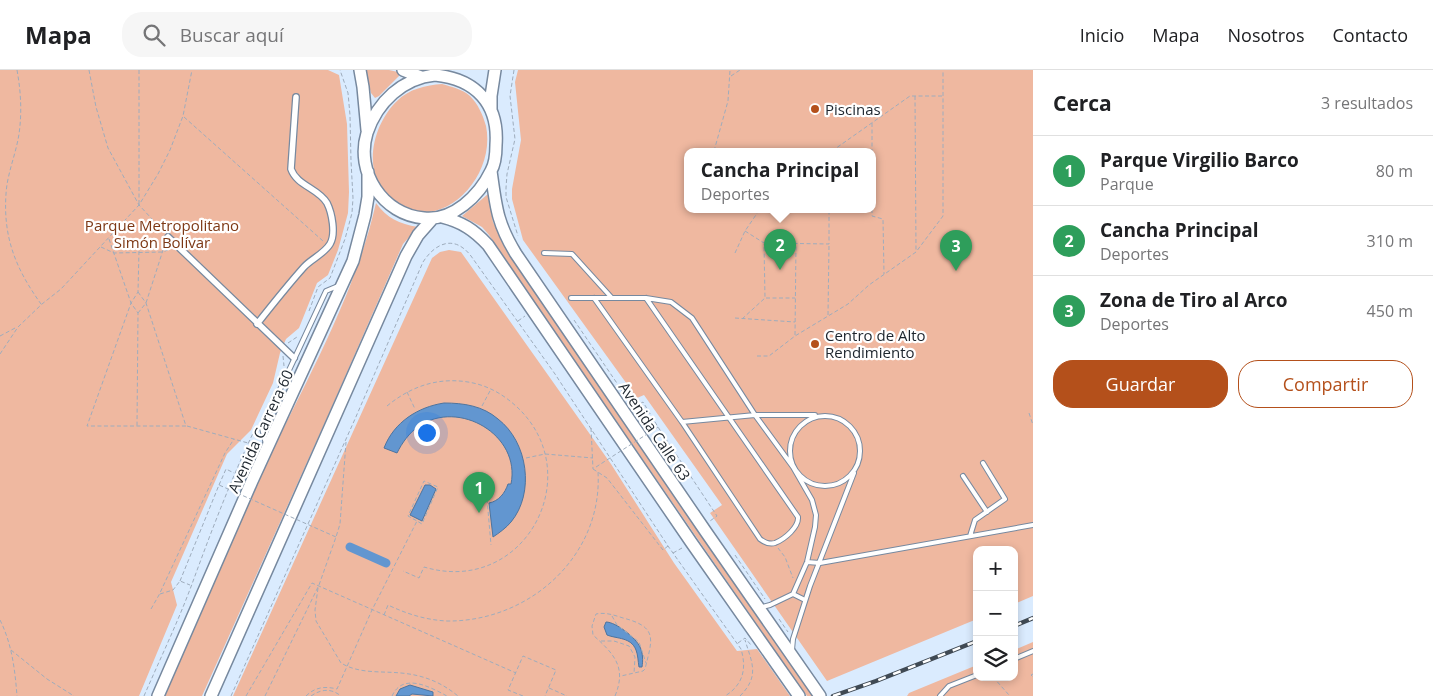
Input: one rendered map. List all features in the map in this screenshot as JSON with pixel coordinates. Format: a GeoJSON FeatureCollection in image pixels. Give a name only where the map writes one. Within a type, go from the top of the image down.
{"type":"FeatureCollection","features":[{"type":"Feature","properties":{"kind":"main road"},"geometry":{"type":"LineString","coordinates":[[360,70],[367,133],[365,148],[368,172],[374,188],[392,208],[403,214],[414,217],[438,218],[464,224],[488,245],[691,542],[749,634],[799,696]]}},
{"type":"Feature","properties":{"kind":"main road"},"geometry":{"type":"LineString","coordinates":[[211,696],[406,256],[418,235],[438,218],[462,207],[472,197],[491,171],[497,139],[494,118],[482,95],[463,80],[450,76],[403,70]]}},
{"type":"Feature","properties":{"kind":"main road"},"geometry":{"type":"LineString","coordinates":[[491,110],[495,70]]}},
{"type":"Feature","properties":{"kind":"main road"},"geometry":{"type":"LineString","coordinates":[[367,133],[378,111],[392,94],[402,86],[426,74]]}},
{"type":"Feature","properties":{"kind":"main road","name":"Avenida Calle 63"},"geometry":{"type":"LineString","coordinates":[[491,171],[498,217],[508,241],[630,410],[765,607],[792,655],[820,696]]}},
{"type":"Feature","properties":{"kind":"main road","name":"Avenida Carrera 60"},"geometry":{"type":"LineString","coordinates":[[158,696],[353,261],[365,215],[368,197],[368,172]]}},
{"type":"Feature","properties":{"kind":"street"},"geometry":{"type":"LineString","coordinates":[[256,324],[304,267],[329,246],[332,238],[332,221],[327,204],[318,193],[296,179],[292,169],[296,97]]}},
{"type":"Feature","properties":{"kind":"street"},"geometry":{"type":"LineString","coordinates":[[168,237],[256,324],[294,358]]}},
{"type":"Feature","properties":{"kind":"lane"},"geometry":{"type":"LineString","coordinates":[[544,253],[572,254],[611,297]]}},
{"type":"Feature","properties":{"kind":"lane"},"geometry":{"type":"LineString","coordinates":[[268,448],[262,428],[326,291],[342,285]]}},
{"type":"Feature","properties":{"kind":"lane"},"geometry":{"type":"LineString","coordinates":[[571,298],[646,298],[671,302],[692,318],[755,416],[800,476],[810,483],[827,486],[843,481],[852,474],[858,464]]}},
{"type":"Feature","properties":{"kind":"lane"},"geometry":{"type":"LineString","coordinates":[[594,298],[682,422],[760,539],[766,543],[775,543],[794,530],[799,523],[798,517],[646,298]]}},
{"type":"Feature","properties":{"kind":"lane"},"geometry":{"type":"LineString","coordinates":[[682,422],[755,416],[825,415],[836,417],[846,423],[854,431],[859,441],[858,464],[805,600],[793,638],[792,655]]}},
{"type":"Feature","properties":{"kind":"lane"},"geometry":{"type":"LineString","coordinates":[[765,607],[793,594],[807,562],[816,527],[816,514],[812,500],[793,467],[790,456],[790,444],[794,432],[802,423],[813,417],[825,415]]}},
{"type":"Feature","properties":{"kind":"lane"},"geometry":{"type":"LineString","coordinates":[[970,536],[975,520],[1005,499],[983,463]]}},
{"type":"Feature","properties":{"kind":"lane"},"geometry":{"type":"LineString","coordinates":[[963,476],[987,512]]}},
{"type":"Feature","properties":{"kind":"lane"},"geometry":{"type":"LineString","coordinates":[[807,562],[820,563],[1033,525]]}},
{"type":"Feature","properties":{"kind":"lane"},"geometry":{"type":"LineString","coordinates":[[793,594],[805,600]]}},
{"type":"Feature","properties":{"kind":"lane"},"geometry":{"type":"LineString","coordinates":[[1018,657],[1033,651]]}},
{"type":"Feature","properties":{"kind":"lane"},"geometry":{"type":"LineString","coordinates":[[942,696],[949,686],[973,677]]}},
{"type":"Feature","properties":{"kind":"path"},"geometry":{"type":"LineString","coordinates":[[17,70],[21,109],[19,135],[6,193],[9,240],[22,277],[42,304]]}},
{"type":"Feature","properties":{"kind":"path"},"geometry":{"type":"LineString","coordinates":[[89,70],[96,106],[108,148],[139,205],[168,237],[146,303],[138,313]]}},
{"type":"Feature","properties":{"kind":"path"},"geometry":{"type":"LineString","coordinates":[[139,70],[139,205]]}},
{"type":"Feature","properties":{"kind":"path"},"geometry":{"type":"LineString","coordinates":[[0,354],[18,327],[42,304],[62,289],[139,205],[170,150],[183,116],[192,70]]}},
{"type":"Feature","properties":{"kind":"path"},"geometry":{"type":"LineString","coordinates":[[309,311],[318,287],[330,278],[345,239],[352,213],[350,115],[348,93],[340,70]]}},
{"type":"Feature","properties":{"kind":"path"},"geometry":{"type":"LineString","coordinates":[[514,70],[510,96],[515,139],[507,174],[506,197],[520,241]]}},
{"type":"Feature","properties":{"kind":"path"},"geometry":{"type":"LineString","coordinates":[[715,148],[724,120],[730,70]]}},
{"type":"Feature","properties":{"kind":"path"},"geometry":{"type":"LineString","coordinates":[[730,77],[740,70]]}},
{"type":"Feature","properties":{"kind":"path"},"geometry":{"type":"LineString","coordinates":[[757,356],[769,356],[795,336],[848,304],[869,286],[916,252],[943,216],[943,70]]}},
{"type":"Feature","properties":{"kind":"path"},"geometry":{"type":"LineString","coordinates":[[836,148],[910,96],[942,96]]}},
{"type":"Feature","properties":{"kind":"path"},"geometry":{"type":"LineString","coordinates":[[915,96],[916,252]]}},
{"type":"Feature","properties":{"kind":"path"},"geometry":{"type":"LineString","coordinates":[[183,116],[329,246]]}},
{"type":"Feature","properties":{"kind":"path"},"geometry":{"type":"LineString","coordinates":[[872,123],[872,148]]}},
{"type":"Feature","properties":{"kind":"path"},"geometry":{"type":"LineString","coordinates":[[735,253],[745,231],[757,213]]}},
{"type":"Feature","properties":{"kind":"path"},"geometry":{"type":"LineString","coordinates":[[828,315],[829,213]]}},
{"type":"Feature","properties":{"kind":"path"},"geometry":{"type":"LineString","coordinates":[[872,213],[872,216],[883,219],[884,276]]}},
{"type":"Feature","properties":{"kind":"path"},"geometry":{"type":"LineString","coordinates":[[745,231],[764,243],[828,244]]}},
{"type":"Feature","properties":{"kind":"path"},"geometry":{"type":"LineString","coordinates":[[109,238],[131,303],[138,313],[137,426]]}},
{"type":"Feature","properties":{"kind":"path"},"geometry":{"type":"LineString","coordinates":[[230,696],[346,439],[423,262],[435,247],[450,243],[465,248],[471,256],[591,427],[668,546],[737,644],[744,659],[742,677],[736,686],[725,696]]}},
{"type":"Feature","properties":{"kind":"path"},"geometry":{"type":"LineString","coordinates":[[764,243],[765,298]]}},
{"type":"Feature","properties":{"kind":"path"},"geometry":{"type":"LineString","coordinates":[[795,336],[796,243]]}},
{"type":"Feature","properties":{"kind":"path"},"geometry":{"type":"LineString","coordinates":[[100,247],[114,253],[163,252],[177,246]]}},
{"type":"Feature","properties":{"kind":"path"},"geometry":{"type":"LineString","coordinates":[[139,251],[138,292],[131,303],[87,426],[186,426],[248,443]]}},
{"type":"Feature","properties":{"kind":"path"},"geometry":{"type":"LineString","coordinates":[[138,292],[146,303],[186,426]]}},
{"type":"Feature","properties":{"kind":"path"},"geometry":{"type":"LineString","coordinates":[[742,319],[765,298],[796,298]]}},
{"type":"Feature","properties":{"kind":"path"},"geometry":{"type":"LineString","coordinates":[[572,318],[630,410],[645,424]]}},
{"type":"Feature","properties":{"kind":"path"},"geometry":{"type":"LineString","coordinates":[[735,318],[795,322]]}},
{"type":"Feature","properties":{"kind":"path"},"geometry":{"type":"LineString","coordinates":[[0,336],[18,327]]}},
{"type":"Feature","properties":{"kind":"path"},"geometry":{"type":"LineString","coordinates":[[284,366],[282,358],[288,343],[300,336]]}},
{"type":"Feature","properties":{"kind":"path"},"geometry":{"type":"LineString","coordinates":[[387,406],[407,392],[430,383],[445,381],[473,383],[491,389],[511,401],[536,430],[544,454],[547,478],[546,495],[533,529],[514,551],[501,560],[485,568],[466,572],[447,572],[424,567],[419,578],[403,571]]}},
{"type":"Feature","properties":{"kind":"path"},"geometry":{"type":"LineString","coordinates":[[482,406],[491,389]]}},
{"type":"Feature","properties":{"kind":"path"},"geometry":{"type":"LineString","coordinates":[[407,392],[415,409]]}},
{"type":"Feature","properties":{"kind":"path"},"geometry":{"type":"LineString","coordinates":[[630,410],[643,402],[717,516],[710,521]]}},
{"type":"Feature","properties":{"kind":"path"},"geometry":{"type":"LineString","coordinates":[[1029,413],[1033,425]]}},
{"type":"Feature","properties":{"kind":"path"},"geometry":{"type":"LineString","coordinates":[[591,427],[593,469]]}},
{"type":"Feature","properties":{"kind":"path"},"geometry":{"type":"LineString","coordinates":[[593,469],[658,427]]}},
{"type":"Feature","properties":{"kind":"path"},"geometry":{"type":"LineString","coordinates":[[144,696],[191,585],[235,473],[255,429]]}},
{"type":"Feature","properties":{"kind":"path"},"geometry":{"type":"LineString","coordinates":[[151,609],[160,594],[225,453],[234,439]]}},
{"type":"Feature","properties":{"kind":"path"},"geometry":{"type":"LineString","coordinates":[[265,696],[319,585],[336,537],[340,524],[346,439]]}},
{"type":"Feature","properties":{"kind":"path"},"geometry":{"type":"LineString","coordinates":[[526,458],[544,454],[593,458]]}},
{"type":"Feature","properties":{"kind":"path"},"geometry":{"type":"LineString","coordinates":[[160,594],[173,590],[180,581],[226,469],[235,473]]}},
{"type":"Feature","properties":{"kind":"path"},"geometry":{"type":"LineString","coordinates":[[593,469],[607,478],[663,550],[668,546]]}},
{"type":"Feature","properties":{"kind":"path"},"geometry":{"type":"LineString","coordinates":[[384,615],[388,605],[409,615],[431,619],[459,620],[493,614],[512,608],[534,596],[551,583],[586,537],[598,496],[598,472]]}},
{"type":"Feature","properties":{"kind":"path"},"geometry":{"type":"LineString","coordinates":[[424,481],[438,487],[437,494],[422,524],[417,521],[408,516],[424,481]]}},
{"type":"Feature","properties":{"kind":"path"},"geometry":{"type":"LineString","coordinates":[[219,485],[336,537]]}},
{"type":"Feature","properties":{"kind":"path"},"geometry":{"type":"LineString","coordinates":[[487,499],[491,545]]}},
{"type":"Feature","properties":{"kind":"path"},"geometry":{"type":"LineString","coordinates":[[306,696],[314,689],[323,686],[337,689],[372,610],[417,521]]}},
{"type":"Feature","properties":{"kind":"path"},"geometry":{"type":"LineString","coordinates":[[775,543],[785,557],[797,587]]}},
{"type":"Feature","properties":{"kind":"path"},"geometry":{"type":"LineString","coordinates":[[735,555],[765,607]]}},
{"type":"Feature","properties":{"kind":"path"},"geometry":{"type":"LineString","coordinates":[[180,581],[191,585]]}},
{"type":"Feature","properties":{"kind":"path"},"geometry":{"type":"LineString","coordinates":[[246,696],[312,582],[516,674]]}},
{"type":"Feature","properties":{"kind":"path"},"geometry":{"type":"LineString","coordinates":[[319,585],[314,610],[316,621],[340,663],[365,671],[402,673],[427,678],[437,682],[458,696]]}},
{"type":"Feature","properties":{"kind":"path"},"geometry":{"type":"LineString","coordinates":[[616,696],[621,676],[616,660],[601,641],[593,635],[592,626],[596,614],[612,615],[636,621],[644,626],[652,643],[643,671],[621,676]]}},
{"type":"Feature","properties":{"kind":"path"},"geometry":{"type":"LineString","coordinates":[[612,615],[617,625],[639,642],[646,665]]}},
{"type":"Feature","properties":{"kind":"path"},"geometry":{"type":"LineString","coordinates":[[779,619],[793,638]]}},
{"type":"Feature","properties":{"kind":"path"},"geometry":{"type":"LineString","coordinates":[[0,620],[11,650],[18,696]]}},
{"type":"Feature","properties":{"kind":"path"},"geometry":{"type":"LineString","coordinates":[[737,644],[749,634]]}},
{"type":"Feature","properties":{"kind":"path"},"geometry":{"type":"LineString","coordinates":[[740,696],[750,684],[753,672],[749,634]]}},
{"type":"Feature","properties":{"kind":"path"},"geometry":{"type":"LineString","coordinates":[[601,641],[621,642],[629,646],[635,657],[634,674]]}},
{"type":"Feature","properties":{"kind":"path"},"geometry":{"type":"LineString","coordinates":[[11,650],[47,679],[74,696]]}},
{"type":"Feature","properties":{"kind":"path"},"geometry":{"type":"LineString","coordinates":[[523,696],[508,690],[523,656],[556,670],[545,696]]}},
{"type":"Feature","properties":{"kind":"path"},"geometry":{"type":"LineString","coordinates":[[997,681],[1009,695]]}},
{"type":"Feature","properties":{"kind":"path"},"geometry":{"type":"LineString","coordinates":[[392,696],[394,690],[412,682],[426,686],[446,696]]}},
{"type":"Feature","properties":{"kind":"path"},"geometry":{"type":"LineString","coordinates":[[548,688],[567,696]]}},
{"type":"Feature","properties":{"kind":"path"},"geometry":{"type":"LineString","coordinates":[[311,696],[324,690],[341,696]]}},
{"type":"Feature","properties":{"kind":"green space","name":"Parque Metropolitano Simón Bolívar"},"geometry":{"type":"Polygon","coordinates":[[[0,70],[328,70],[339,75],[347,124],[349,192],[348,213],[338,250],[328,275],[317,283],[299,328],[286,339],[280,353],[273,383],[251,430],[227,454],[171,582],[177,605],[139,696],[0,696],[0,70]]]}},
{"type":"Feature","properties":{"kind":"green space"},"geometry":{"type":"Polygon","coordinates":[[[365,70],[389,70],[398,72],[399,76],[375,98],[371,93],[365,70]]]}},
{"type":"Feature","properties":{"kind":"green space","name":"Centro de Alto Rendimiento"},"geometry":{"type":"Polygon","coordinates":[[[518,70],[1033,70],[1033,596],[1018,602],[1018,546],[973,546],[973,621],[827,681],[710,513],[722,505],[644,395],[637,398],[523,240],[512,199],[512,189],[521,140],[515,82],[518,70]]]}},
{"type":"Feature","properties":{"kind":"green space"},"geometry":{"type":"Polygon","coordinates":[[[442,84],[464,92],[475,103],[482,114],[486,126],[487,148],[481,169],[470,187],[455,202],[437,210],[418,212],[399,205],[382,188],[376,178],[373,166],[374,142],[383,119],[397,101],[407,93],[418,88],[442,84]]]}},
{"type":"Feature","properties":{"kind":"green space"},"geometry":{"type":"Polygon","coordinates":[[[488,194],[493,222],[511,257],[814,696],[807,696],[789,671],[489,235],[482,227],[462,216],[488,194]]]}},
{"type":"Feature","properties":{"kind":"green space"},"geometry":{"type":"Polygon","coordinates":[[[376,203],[394,220],[418,227],[403,244],[202,696],[165,696],[258,481],[340,310],[354,275],[376,203]]]}},
{"type":"Feature","properties":{"kind":"green space"},"geometry":{"type":"Polygon","coordinates":[[[449,250],[461,252],[611,464],[674,563],[737,651],[757,649],[790,696],[233,696],[432,258],[440,252],[449,250]]]}},
{"type":"Feature","properties":{"kind":"green space"},"geometry":{"type":"Polygon","coordinates":[[[1033,642],[1033,696],[907,696],[909,693],[973,667],[973,681],[1018,681],[1018,648],[1033,642]]]}},
{"type":"Feature","properties":{"kind":"water"},"geometry":{"type":"Polygon","coordinates":[[[444,403],[473,406],[486,411],[508,429],[522,454],[525,468],[525,483],[519,510],[511,522],[493,537],[489,503],[499,498],[508,484],[511,484],[512,466],[506,450],[497,437],[484,426],[452,417],[435,419],[419,426],[412,432],[397,453],[384,448],[394,431],[408,417],[425,408],[444,403]]]}},
{"type":"Feature","properties":{"kind":"water"},"geometry":{"type":"Polygon","coordinates":[[[425,485],[430,485],[436,489],[422,521],[410,515],[425,485]]]}},
{"type":"Feature","properties":{"kind":"water"},"geometry":{"type":"Polygon","coordinates":[[[606,622],[620,628],[638,643],[643,660],[642,667],[639,667],[637,652],[631,643],[607,635],[604,627],[606,622]]]}},
{"type":"Feature","properties":{"kind":"water"},"geometry":{"type":"Polygon","coordinates":[[[410,685],[433,692],[433,696],[412,694],[409,696],[396,696],[400,689],[410,685]]]}},
{"type":"Feature","properties":{"kind":"waterway"},"geometry":{"type":"LineString","coordinates":[[350,547],[386,563]]}},
{"type":"Feature","properties":{"kind":"railway"},"geometry":{"type":"LineString","coordinates":[[1018,624],[1033,618]]}},
{"type":"Feature","properties":{"kind":"railway"},"geometry":{"type":"LineString","coordinates":[[833,696],[973,643]]}},
{"type":"Feature","properties":{"kind":"place","name":"Piscinas"},"geometry":{"type":"Point","coordinates":[815,109]}},
{"type":"Feature","properties":{"kind":"place","name":"Cancha Principal"},"geometry":{"type":"Point","coordinates":[780,270]}},
{"type":"Feature","properties":{"kind":"place","name":"Zona de Tiro al Arco"},"geometry":{"type":"Point","coordinates":[956,271]}},
{"type":"Feature","properties":{"kind":"place","name":"Centro de Alto Rendimiento"},"geometry":{"type":"Point","coordinates":[815,344]}},
{"type":"Feature","properties":{"kind":"place","name":"Parque Virgilio Barco"},"geometry":{"type":"Point","coordinates":[479,513]}}]}
